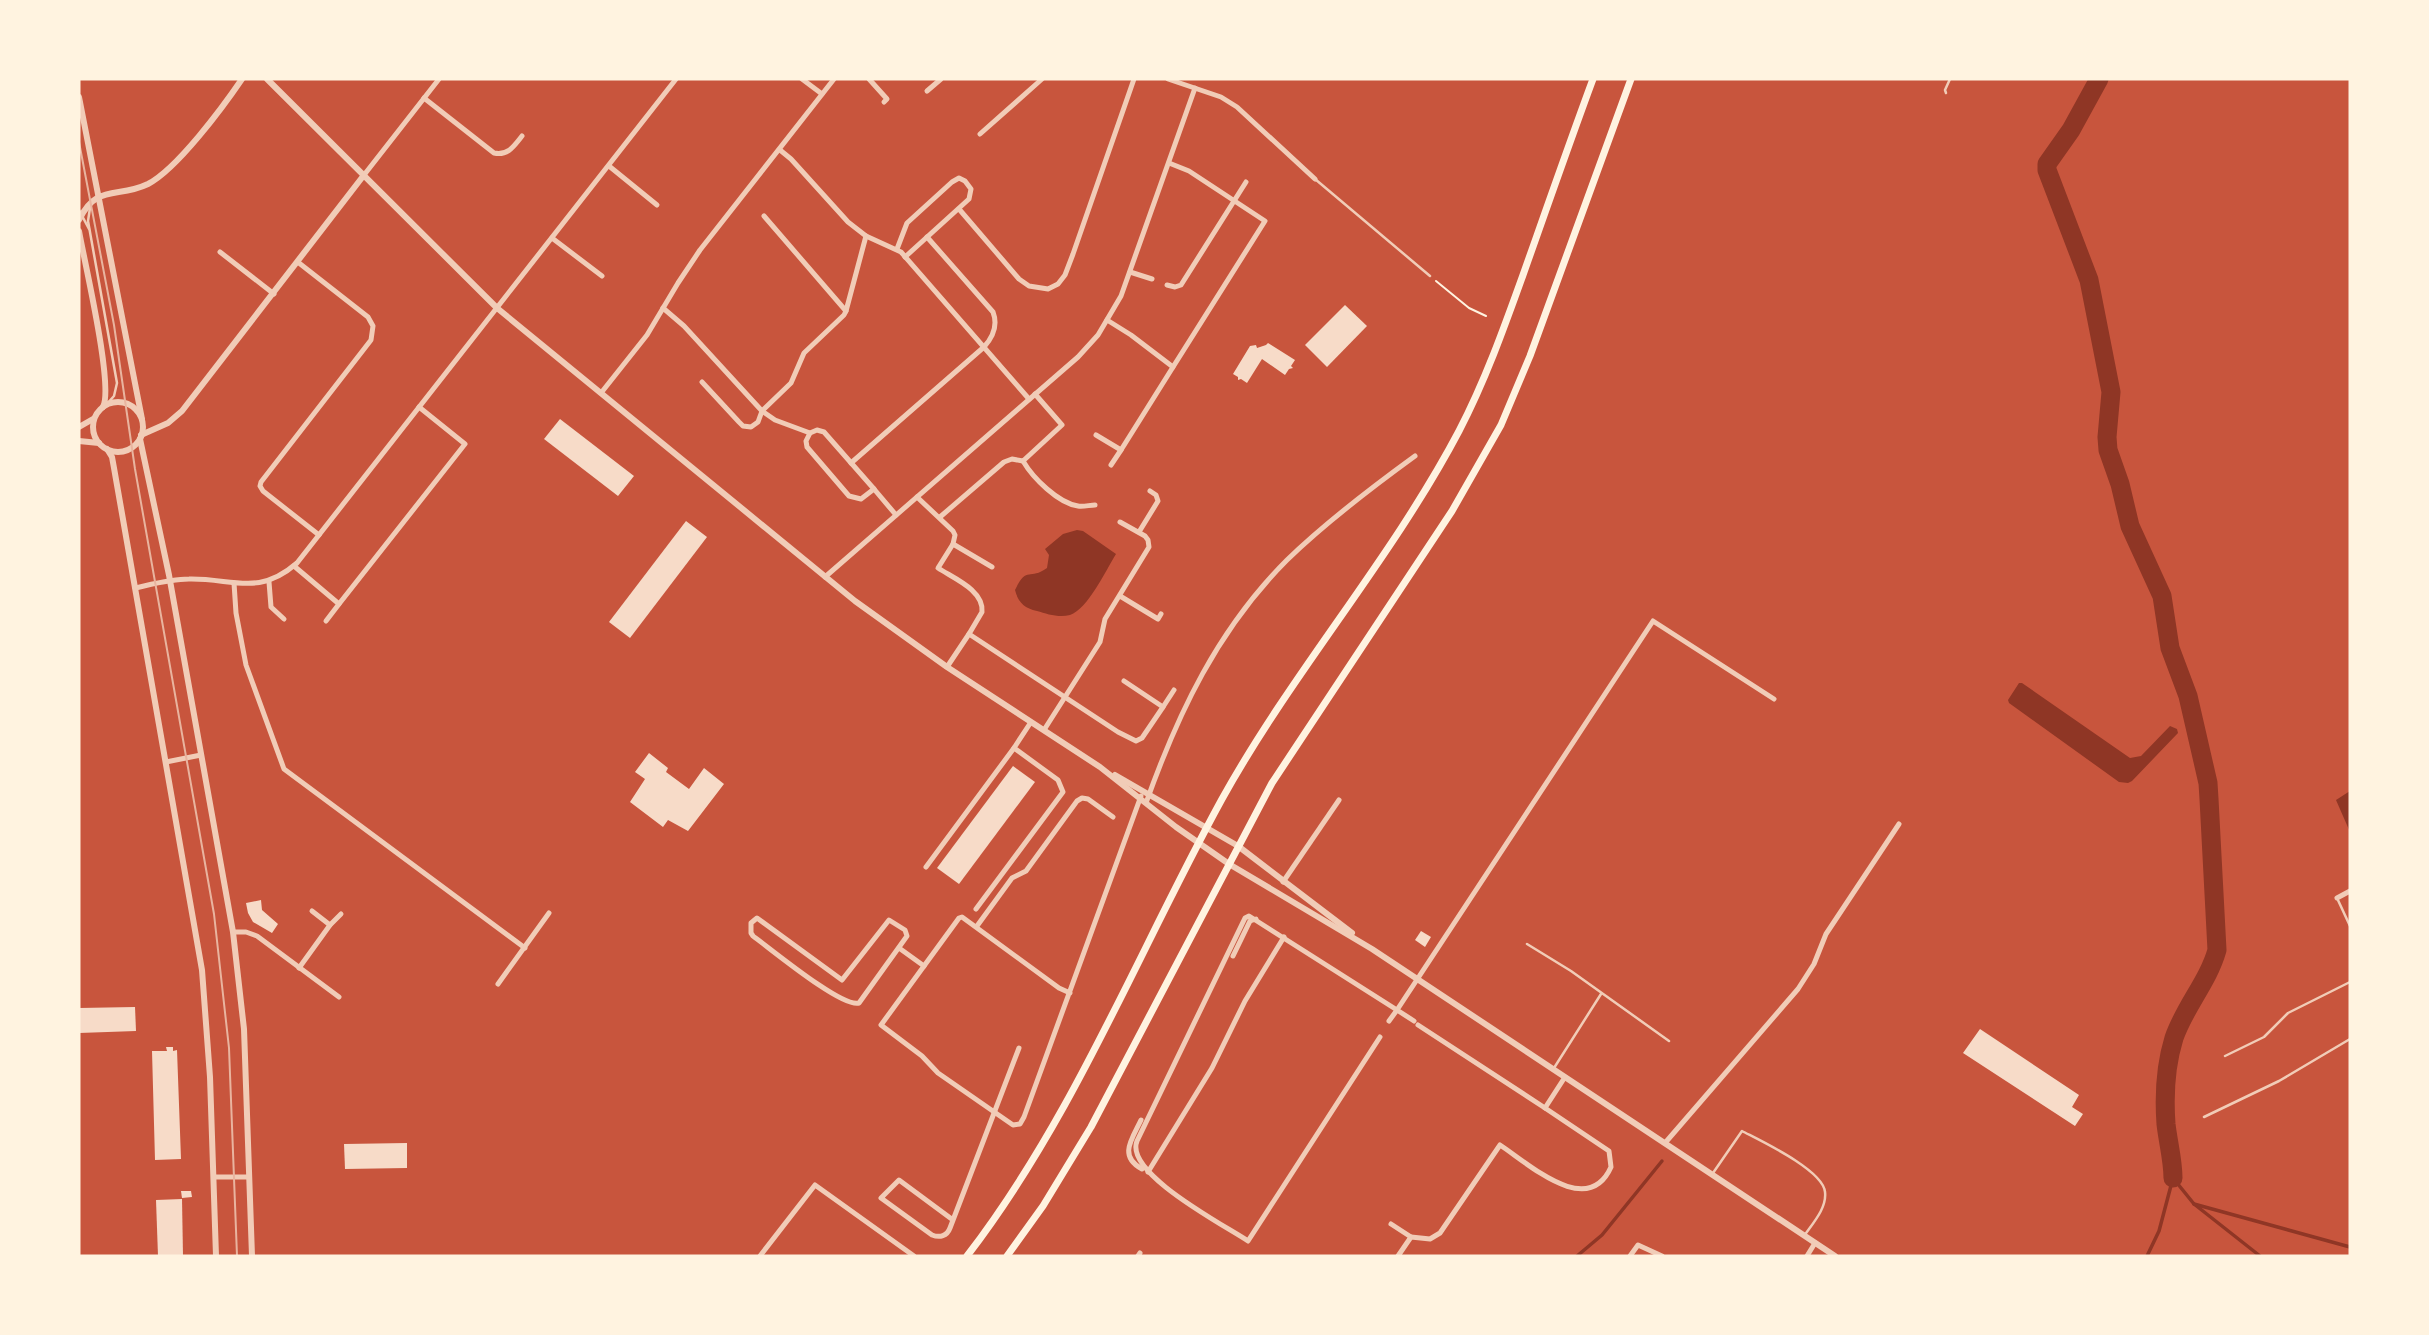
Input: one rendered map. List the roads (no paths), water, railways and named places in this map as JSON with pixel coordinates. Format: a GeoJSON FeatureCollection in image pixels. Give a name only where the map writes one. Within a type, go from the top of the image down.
{"type":"FeatureCollection","features":[{"type":"Feature","properties":{"kind":"main road"},"geometry":{"type":"LineString","coordinates":[[967,1256],[1033,1162],[1061,1112],[1250,750],[1406,517],[1460,429],[1497,346],[1593,79]]}},
{"type":"Feature","properties":{"kind":"main road"},"geometry":{"type":"LineString","coordinates":[[1007,1256],[1044,1206],[1091,1127],[1238,846],[1287,759],[1452,511],[1501,425],[1530,356],[1631,79]]}},
{"type":"Feature","properties":{"kind":"street"},"geometry":{"type":"LineString","coordinates":[[80,215],[98,196],[138,188],[162,174],[216,115],[242,79]]}},
{"type":"Feature","properties":{"kind":"street"},"geometry":{"type":"LineString","coordinates":[[267,79],[498,308],[825,577],[947,667],[1100,767],[1199,844],[1373,949]]}},
{"type":"Feature","properties":{"kind":"street"},"geometry":{"type":"LineString","coordinates":[[107,449],[124,451],[141,437],[166,425],[179,415],[439,79]]}},
{"type":"Feature","properties":{"kind":"street"},"geometry":{"type":"LineString","coordinates":[[135,587],[192,579],[234,583],[269,582],[294,566],[676,79]]}},
{"type":"Feature","properties":{"kind":"street"},"geometry":{"type":"LineString","coordinates":[[802,79],[822,94]]}},
{"type":"Feature","properties":{"kind":"street"},"geometry":{"type":"LineString","coordinates":[[601,393],[644,339],[700,250],[834,79]]}},
{"type":"Feature","properties":{"kind":"street"},"geometry":{"type":"LineString","coordinates":[[869,79],[887,99],[884,102]]}},
{"type":"Feature","properties":{"kind":"street"},"geometry":{"type":"LineString","coordinates":[[927,91],[941,79]]}},
{"type":"Feature","properties":{"kind":"street"},"geometry":{"type":"LineString","coordinates":[[980,134],[1042,79]]}},
{"type":"Feature","properties":{"kind":"street"},"geometry":{"type":"LineString","coordinates":[[959,209],[1024,283],[1041,289],[1058,284],[1065,275],[1134,79]]}},
{"type":"Feature","properties":{"kind":"street"},"geometry":{"type":"LineString","coordinates":[[1168,79],[1221,97],[1237,107],[1315,179]]}},
{"type":"Feature","properties":{"kind":"street"},"geometry":{"type":"LineString","coordinates":[[825,577],[1085,350],[1121,296],[1195,88]]}},
{"type":"Feature","properties":{"kind":"street"},"geometry":{"type":"LineString","coordinates":[[79,97],[142,419],[141,437],[170,581],[233,932],[244,1029],[252,1256]]}},
{"type":"Feature","properties":{"kind":"street"},"geometry":{"type":"LineString","coordinates":[[424,98],[494,153],[504,154],[509,151],[522,136]]}},
{"type":"Feature","properties":{"kind":"street"},"geometry":{"type":"LineString","coordinates":[[780,150],[791,159],[836,212],[866,236],[897,249],[1029,398]]}},
{"type":"Feature","properties":{"kind":"street"},"geometry":{"type":"LineString","coordinates":[[1111,465],[1265,221],[1189,171],[1169,163]]}},
{"type":"Feature","properties":{"kind":"street"},"geometry":{"type":"LineString","coordinates":[[609,166],[657,205]]}},
{"type":"Feature","properties":{"kind":"street"},"geometry":{"type":"LineString","coordinates":[[897,249],[909,220],[959,178],[965,181],[972,192],[969,199],[905,257]]}},
{"type":"Feature","properties":{"kind":"street"},"geometry":{"type":"LineString","coordinates":[[1167,285],[1175,288],[1181,285],[1246,182]]}},
{"type":"Feature","properties":{"kind":"street"},"geometry":{"type":"LineString","coordinates":[[764,216],[846,311]]}},
{"type":"Feature","properties":{"kind":"street"},"geometry":{"type":"LineString","coordinates":[[79,230],[103,364],[106,397],[104,406],[95,418],[79,426]]}},
{"type":"Feature","properties":{"kind":"street"},"geometry":{"type":"LineString","coordinates":[[702,382],[743,426],[747,428],[755,425],[762,411],[790,383],[804,353],[840,320],[846,311],[866,236]]}},
{"type":"Feature","properties":{"kind":"street"},"geometry":{"type":"LineString","coordinates":[[851,463],[984,347],[994,330],[993,312],[927,237]]}},
{"type":"Feature","properties":{"kind":"street"},"geometry":{"type":"LineString","coordinates":[[552,238],[602,276]]}},
{"type":"Feature","properties":{"kind":"street"},"geometry":{"type":"LineString","coordinates":[[220,252],[274,294]]}},
{"type":"Feature","properties":{"kind":"street"},"geometry":{"type":"LineString","coordinates":[[299,262],[368,317],[373,326],[370,340],[261,482],[263,491],[319,535]]}},
{"type":"Feature","properties":{"kind":"street"},"geometry":{"type":"LineString","coordinates":[[1130,272],[1152,279]]}},
{"type":"Feature","properties":{"kind":"street"},"geometry":{"type":"LineString","coordinates":[[663,308],[684,326],[762,411],[775,420],[810,433]]}},
{"type":"Feature","properties":{"kind":"street"},"geometry":{"type":"LineString","coordinates":[[1107,320],[1173,367]]}},
{"type":"Feature","properties":{"kind":"street"},"geometry":{"type":"LineString","coordinates":[[1023,461],[1062,425],[1035,394]]}},
{"type":"Feature","properties":{"kind":"street"},"geometry":{"type":"LineString","coordinates":[[104,406],[117,402],[125,403],[135,408],[142,419]]}},
{"type":"Feature","properties":{"kind":"street"},"geometry":{"type":"LineString","coordinates":[[326,621],[465,444],[419,408]]}},
{"type":"Feature","properties":{"kind":"street"},"geometry":{"type":"LineString","coordinates":[[95,418],[94,431],[99,443],[112,457],[202,970],[210,1064],[216,1256]]}},
{"type":"Feature","properties":{"kind":"street"},"geometry":{"type":"LineString","coordinates":[[874,489],[861,499],[849,496],[807,447],[806,440],[810,433],[817,430],[824,432],[874,489],[896,515]]}},
{"type":"Feature","properties":{"kind":"street"},"geometry":{"type":"LineString","coordinates":[[1096,435],[1121,450]]}},
{"type":"Feature","properties":{"kind":"street"},"geometry":{"type":"LineString","coordinates":[[79,441],[99,443]]}},
{"type":"Feature","properties":{"kind":"street"},"geometry":{"type":"LineString","coordinates":[[1070,993],[1059,988],[977,926],[965,918],[959,918],[881,1025],[922,1056],[938,1073],[1009,1124],[1020,1124],[1024,1117],[1146,792],[1202,671],[1232,626],[1278,570],[1301,547],[1415,456]]}},
{"type":"Feature","properties":{"kind":"street"},"geometry":{"type":"LineString","coordinates":[[940,517],[1004,462],[1012,459],[1023,461],[1041,485],[1062,499],[1079,506],[1095,505]]}},
{"type":"Feature","properties":{"kind":"street"},"geometry":{"type":"LineString","coordinates":[[1139,533],[1158,501],[1156,495],[1150,491]]}},
{"type":"Feature","properties":{"kind":"street"},"geometry":{"type":"LineString","coordinates":[[917,496],[940,517],[955,536],[938,568],[980,598],[982,612],[947,667]]}},
{"type":"Feature","properties":{"kind":"street"},"geometry":{"type":"LineString","coordinates":[[1044,730],[1100,642],[1105,619],[1149,547],[1148,540],[1120,522]]}},
{"type":"Feature","properties":{"kind":"street"},"geometry":{"type":"LineString","coordinates":[[953,544],[992,567]]}},
{"type":"Feature","properties":{"kind":"street"},"geometry":{"type":"LineString","coordinates":[[294,566],[339,604]]}},
{"type":"Feature","properties":{"kind":"street"},"geometry":{"type":"LineString","coordinates":[[269,582],[271,607],[284,619]]}},
{"type":"Feature","properties":{"kind":"street"},"geometry":{"type":"LineString","coordinates":[[234,583],[237,625],[248,674],[284,769],[524,948]]}},
{"type":"Feature","properties":{"kind":"street"},"geometry":{"type":"LineString","coordinates":[[1120,596],[1158,619],[1161,614]]}},
{"type":"Feature","properties":{"kind":"street"},"geometry":{"type":"LineString","coordinates":[[1389,1021],[1653,621],[1774,699]]}},
{"type":"Feature","properties":{"kind":"street"},"geometry":{"type":"LineString","coordinates":[[969,634],[1118,733],[1136,741],[1142,738],[1174,690]]}},
{"type":"Feature","properties":{"kind":"street"},"geometry":{"type":"LineString","coordinates":[[1124,681],[1163,707]]}},
{"type":"Feature","properties":{"kind":"street"},"geometry":{"type":"LineString","coordinates":[[926,867],[1031,722]]}},
{"type":"Feature","properties":{"kind":"street"},"geometry":{"type":"LineString","coordinates":[[976,909],[1063,792],[1058,780],[1014,748]]}},
{"type":"Feature","properties":{"kind":"street"},"geometry":{"type":"LineString","coordinates":[[166,762],[201,755]]}},
{"type":"Feature","properties":{"kind":"street"},"geometry":{"type":"LineString","coordinates":[[1100,767],[1238,846],[1373,949],[1835,1256]]}},
{"type":"Feature","properties":{"kind":"street"},"geometry":{"type":"LineString","coordinates":[[977,926],[1012,878],[1026,871],[1077,802],[1082,798],[1088,799],[1113,817]]}},
{"type":"Feature","properties":{"kind":"street"},"geometry":{"type":"LineString","coordinates":[[1283,882],[1339,800]]}},
{"type":"Feature","properties":{"kind":"street"},"geometry":{"type":"LineString","coordinates":[[1665,1143],[1798,989],[1814,964],[1826,934],[1899,824]]}},
{"type":"Feature","properties":{"kind":"street"},"geometry":{"type":"LineString","coordinates":[[2337,898],[2350,891]]}},
{"type":"Feature","properties":{"kind":"street"},"geometry":{"type":"LineString","coordinates":[[312,911],[330,925]]}},
{"type":"Feature","properties":{"kind":"street"},"geometry":{"type":"LineString","coordinates":[[499,984],[550,913]]}},
{"type":"Feature","properties":{"kind":"street"},"geometry":{"type":"LineString","coordinates":[[299,968],[341,914]]}},
{"type":"Feature","properties":{"kind":"street"},"geometry":{"type":"LineString","coordinates":[[1380,1037],[1248,1241],[1167,1189],[1148,1172],[1136,1155],[1137,1141],[1245,918],[1249,916],[1609,1151],[1611,1167],[1602,1181],[1586,1189],[1569,1189],[1500,1145],[1440,1233],[1430,1239],[1411,1237],[1391,1224]]}},
{"type":"Feature","properties":{"kind":"street"},"geometry":{"type":"LineString","coordinates":[[760,919],[842,980],[889,919],[907,933],[899,948],[859,1003],[853,1005],[831,993],[754,936],[751,933],[751,923],[760,919]]}},
{"type":"Feature","properties":{"kind":"street"},"geometry":{"type":"LineString","coordinates":[[1233,956],[1250,921],[1256,919]]}},
{"type":"Feature","properties":{"kind":"street"},"geometry":{"type":"LineString","coordinates":[[233,932],[253,934],[339,997]]}},
{"type":"Feature","properties":{"kind":"street"},"geometry":{"type":"LineString","coordinates":[[1148,1172],[1212,1068],[1245,1001],[1284,937]]}},
{"type":"Feature","properties":{"kind":"street"},"geometry":{"type":"LineString","coordinates":[[899,948],[924,966]]}},
{"type":"Feature","properties":{"kind":"street"},"geometry":{"type":"LineString","coordinates":[[953,1220],[899,1180],[881,1198],[934,1236],[946,1234],[953,1220],[1019,1048]]}},
{"type":"Feature","properties":{"kind":"street"},"geometry":{"type":"LineString","coordinates":[[1545,1108],[1565,1077]]}},
{"type":"Feature","properties":{"kind":"street"},"geometry":{"type":"LineString","coordinates":[[1141,1120],[1131,1140],[1129,1153],[1135,1165],[1148,1172]]}},
{"type":"Feature","properties":{"kind":"street"},"geometry":{"type":"LineString","coordinates":[[214,1177],[249,1177]]}},
{"type":"Feature","properties":{"kind":"street"},"geometry":{"type":"LineString","coordinates":[[760,1256],[815,1185],[914,1256]]}},
{"type":"Feature","properties":{"kind":"street"},"geometry":{"type":"LineString","coordinates":[[1398,1256],[1411,1237]]}},
{"type":"Feature","properties":{"kind":"street"},"geometry":{"type":"LineString","coordinates":[[1807,1256],[1815,1243]]}},
{"type":"Feature","properties":{"kind":"street"},"geometry":{"type":"LineString","coordinates":[[1630,1256],[1635,1247],[1641,1245],[1662,1256]]}},
{"type":"Feature","properties":{"kind":"lane"},"geometry":{"type":"LineString","coordinates":[[1946,93],[1950,79]]}},
{"type":"Feature","properties":{"kind":"lane"},"geometry":{"type":"LineString","coordinates":[[1315,179],[1430,276]]}},
{"type":"Feature","properties":{"kind":"lane"},"geometry":{"type":"LineString","coordinates":[[98,196],[88,214],[117,383],[114,396],[104,406]]}},
{"type":"Feature","properties":{"kind":"lane"},"geometry":{"type":"LineString","coordinates":[[80,215],[91,235]]}},
{"type":"Feature","properties":{"kind":"lane"},"geometry":{"type":"LineString","coordinates":[[2337,898],[2350,926]]}},
{"type":"Feature","properties":{"kind":"lane"},"geometry":{"type":"LineString","coordinates":[[1527,944],[1571,971],[1669,1041]]}},
{"type":"Feature","properties":{"kind":"lane"},"geometry":{"type":"LineString","coordinates":[[2225,1056],[2264,1037],[2288,1013],[2350,982]]}},
{"type":"Feature","properties":{"kind":"lane"},"geometry":{"type":"LineString","coordinates":[[1553,1069],[1601,994]]}},
{"type":"Feature","properties":{"kind":"lane"},"geometry":{"type":"LineString","coordinates":[[2204,1117],[2279,1081],[2350,1039]]}},
{"type":"Feature","properties":{"kind":"lane"},"geometry":{"type":"LineString","coordinates":[[1712,1174],[1742,1131],[1781,1152],[1821,1180],[1825,1190],[1825,1198],[1818,1215],[1804,1236]]}},
{"type":"Feature","properties":{"kind":"waterway"},"geometry":{"type":"LineString","coordinates":[[2099,79],[2071,130],[2047,164],[2047,170],[2089,280],[2111,392],[2108,450],[2130,526],[2162,596],[2170,648],[2188,696],[2208,783],[2217,950],[2208,973],[2179,1026],[2169,1058],[2165,1113],[2173,1178]]}},
{"type":"Feature","properties":{"kind":"waterway"},"geometry":{"type":"LineString","coordinates":[[1577,1256],[1602,1235],[1662,1161]]}},
{"type":"Feature","properties":{"kind":"waterway"},"geometry":{"type":"LineString","coordinates":[[2173,1178],[2194,1204],[2260,1256]]}},
{"type":"Feature","properties":{"kind":"waterway"},"geometry":{"type":"LineString","coordinates":[[2147,1256],[2159,1231],[2173,1178]]}},
{"type":"Feature","properties":{"kind":"waterway"},"geometry":{"type":"LineString","coordinates":[[2194,1204],[2350,1247]]}},
{"type":"Feature","properties":{"kind":"tram line"},"geometry":{"type":"LineString","coordinates":[[79,142],[114,325],[135,469],[214,914],[229,1048],[237,1256]]}}]}
